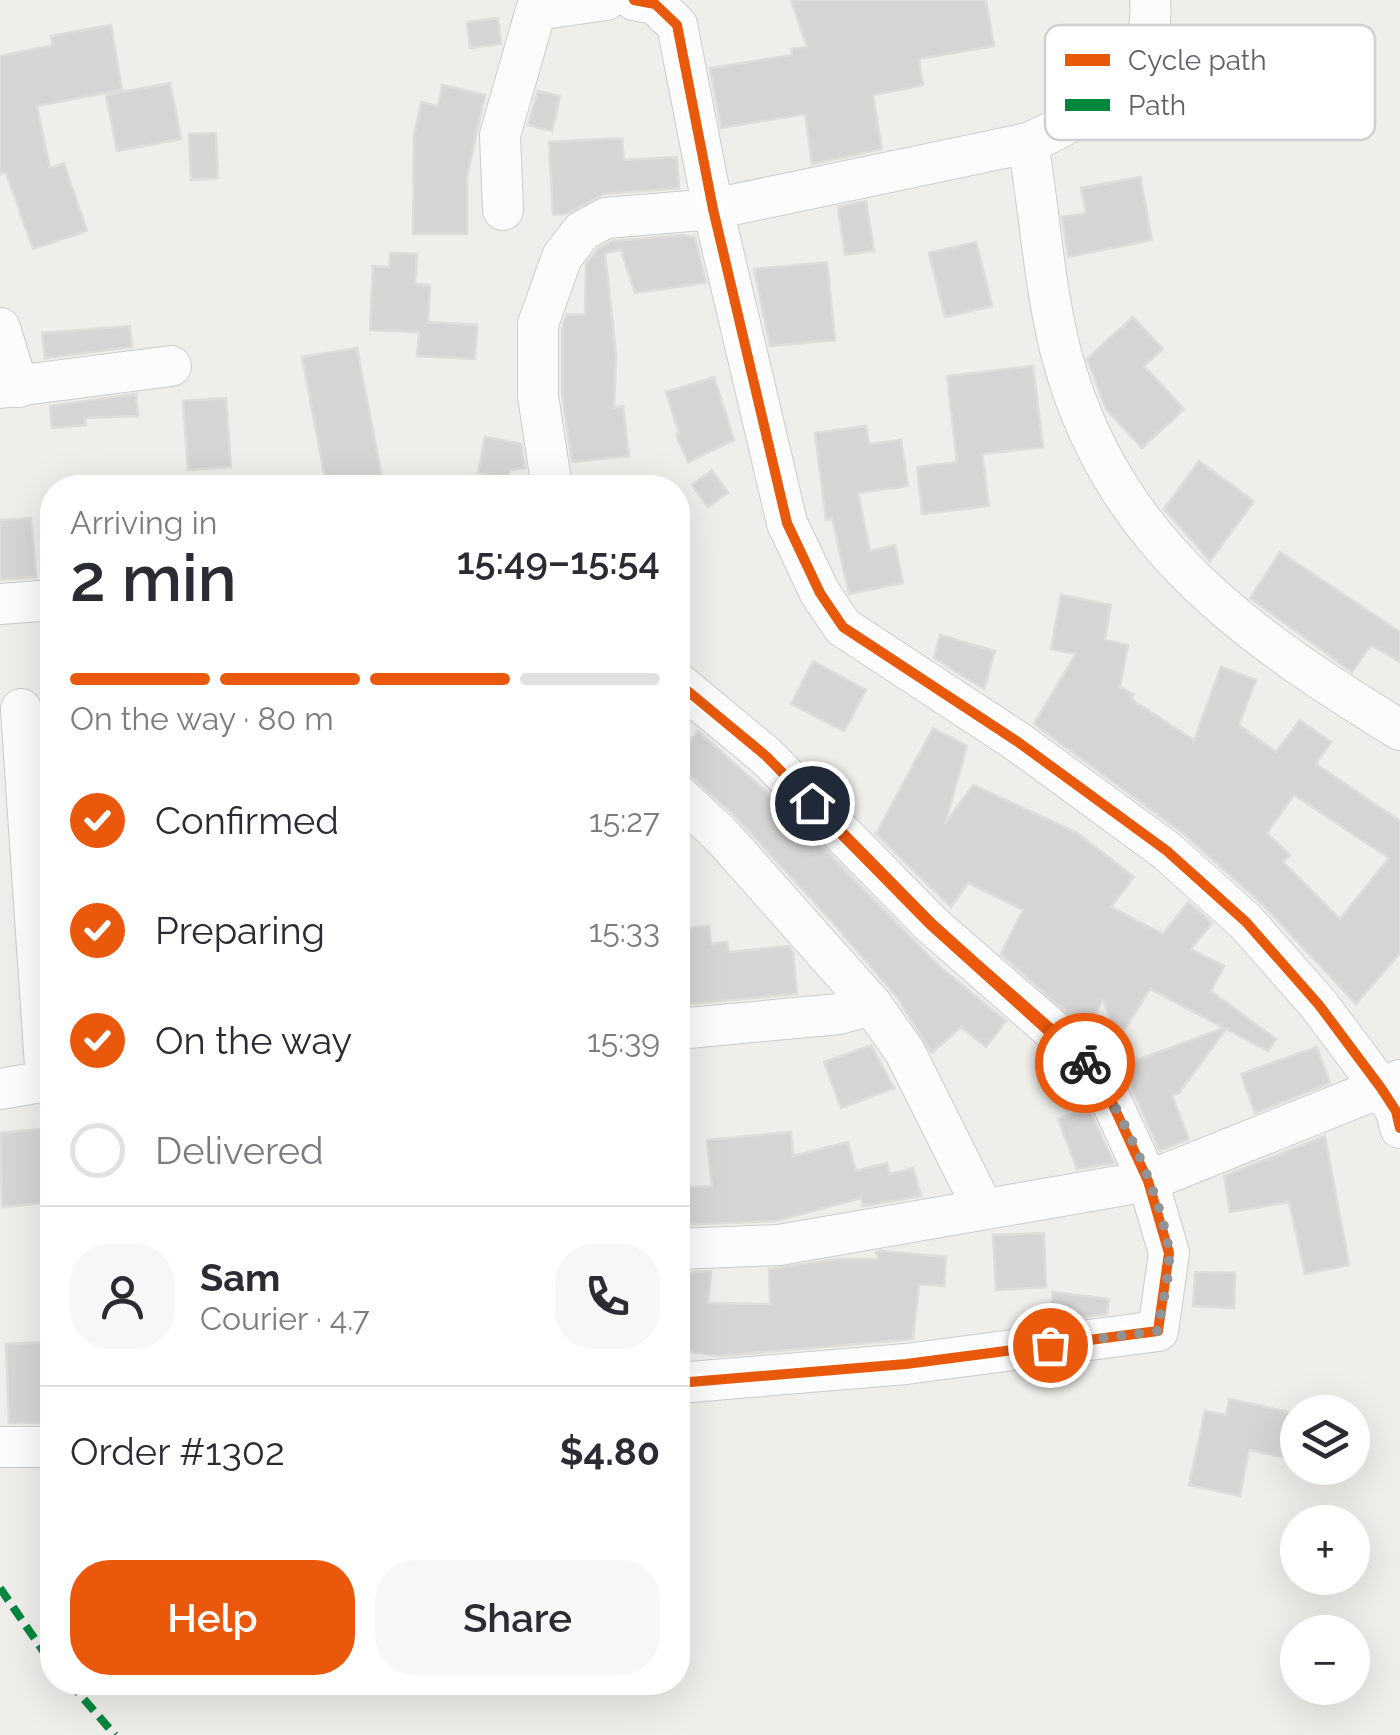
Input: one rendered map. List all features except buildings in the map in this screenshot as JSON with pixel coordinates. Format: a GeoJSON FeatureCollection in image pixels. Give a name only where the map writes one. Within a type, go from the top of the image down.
{"type":"FeatureCollection","features":[{"type":"Feature","properties":{"kind":"street"},"geometry":{"type":"LineString","coordinates":[[503,210],[500,135],[534,5],[606,0]]}},
{"type":"Feature","properties":{"kind":"street"},"geometry":{"type":"LineString","coordinates":[[634,0],[656,4],[677,25],[714,209],[788,523],[820,593],[843,627],[1018,742],[1167,851],[1246,922],[1391,1084],[1400,1128]]}},
{"type":"Feature","properties":{"kind":"street"},"geometry":{"type":"LineString","coordinates":[[1148,25],[1150,0]]}},
{"type":"Feature","properties":{"kind":"street"},"geometry":{"type":"LineString","coordinates":[[550,475],[538,396],[538,324],[562,258],[582,231],[606,218],[714,209],[1028,143],[1045,135]]}},
{"type":"Feature","properties":{"kind":"street"},"geometry":{"type":"LineString","coordinates":[[1028,143],[1064,364],[1087,432],[1130,507],[1184,573],[1270,648],[1400,730]]}},
{"type":"Feature","properties":{"kind":"street"},"geometry":{"type":"LineString","coordinates":[[0,328],[9,388],[170,366]]}},
{"type":"Feature","properties":{"kind":"street"},"geometry":{"type":"LineString","coordinates":[[0,604],[40,601]]}},
{"type":"Feature","properties":{"kind":"street"},"geometry":{"type":"LineString","coordinates":[[690,694],[766,756],[931,924],[1057,1034],[1102,1080],[1148,1181],[1169,1254],[1158,1331],[906,1364],[690,1381]]}},
{"type":"Feature","properties":{"kind":"street"},"geometry":{"type":"LineString","coordinates":[[24,709],[40,946]]}},
{"type":"Feature","properties":{"kind":"street"},"geometry":{"type":"LineString","coordinates":[[690,806],[722,836],[872,1005],[905,1052],[983,1208]]}},
{"type":"Feature","properties":{"kind":"street"},"geometry":{"type":"LineString","coordinates":[[690,1028],[838,1014],[872,1005]]}},
{"type":"Feature","properties":{"kind":"street"},"geometry":{"type":"LineString","coordinates":[[0,1088],[40,1081]]}},
{"type":"Feature","properties":{"kind":"street"},"geometry":{"type":"LineString","coordinates":[[690,1249],[779,1245],[1148,1181],[1391,1084]]}},
{"type":"Feature","properties":{"kind":"street"},"geometry":{"type":"LineString","coordinates":[[0,1447],[40,1447]]}},
{"type":"Feature","properties":{"kind":"marked path"},"geometry":{"type":"LineString","coordinates":[[0,1588],[40,1646]]}},
{"type":"Feature","properties":{"kind":"marked path"},"geometry":{"type":"LineString","coordinates":[[80,1695],[115,1735]]}},
{"type":"Feature","properties":{"kind":"cycle path"},"geometry":{"type":"LineString","coordinates":[[634,0],[655,4],[677,25],[713,209],[787,523],[820,593],[843,627],[1018,742],[1167,851],[1246,922],[1319,1005],[1381,1088],[1396,1111],[1400,1128]]}},
{"type":"Feature","properties":{"kind":"cycle path"},"geometry":{"type":"LineString","coordinates":[[690,693],[766,756],[931,924],[1057,1034],[1102,1081],[1148,1181],[1169,1253],[1158,1331],[906,1364],[690,1382]]}},
{"type":"Feature","properties":{"kind":"way so far"},"geometry":{"type":"LineString","coordinates":[[1050,1345],[1158,1331],[1169,1254],[1148,1181],[1126,1126],[1102,1080],[1085,1063]]}},
{"type":"Feature","properties":{"kind":"route"},"geometry":{"type":"LineString","coordinates":[[812,803],[910,898],[931,924],[1031,1010],[1085,1063]]}}]}
